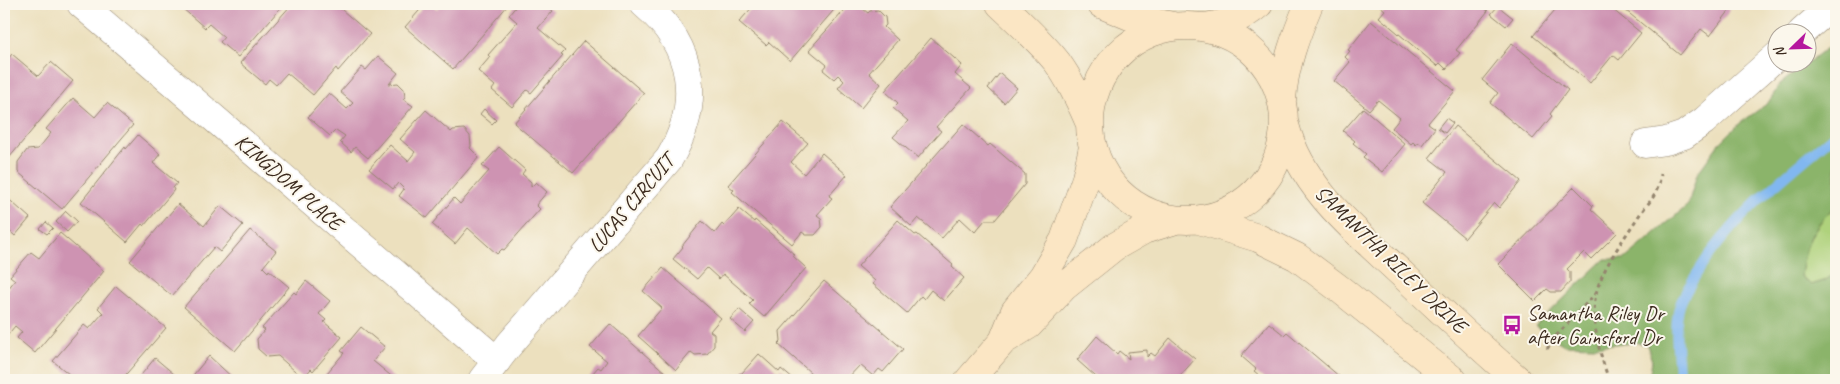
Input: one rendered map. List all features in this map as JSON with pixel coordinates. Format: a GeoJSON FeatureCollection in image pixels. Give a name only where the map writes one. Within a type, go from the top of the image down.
{"type":"FeatureCollection","features":[{"type":"Feature","properties":{"kind":"main road"},"geometry":{"type":"LineString","coordinates":[[1000,4],[1036,39],[1058,64],[1080,100],[1101,169],[1115,188],[1133,204],[1154,215],[1188,220],[1258,238],[1297,257],[1349,296],[1452,380]]}},
{"type":"Feature","properties":{"kind":"main road"},"geometry":{"type":"LineString","coordinates":[[1101,4],[1137,19],[1187,27]]}},
{"type":"Feature","properties":{"kind":"main road"},"geometry":{"type":"LineString","coordinates":[[1003,341],[1015,312],[1042,276],[1064,240],[1072,222],[1086,178],[1092,135],[1093,100],[1101,78],[1114,59],[1132,43],[1152,32],[1187,27],[1214,26],[1230,22],[1259,4]]}},
{"type":"Feature","properties":{"kind":"main road"},"geometry":{"type":"LineString","coordinates":[[968,380],[1003,341],[1029,325],[1064,287],[1114,247],[1144,230],[1222,214],[1243,204],[1260,188],[1274,169],[1282,147],[1283,84],[1292,46],[1309,4]]}},
{"type":"Feature","properties":{"kind":"main road","name":"SAMANTHA RILEY DRIVE"},"geometry":{"type":"LineString","coordinates":[[1187,27],[1221,32],[1242,43],[1260,59],[1273,78],[1293,152],[1314,187],[1352,228],[1518,380]]}},
{"type":"Feature","properties":{"kind":"street","name":"KINGDOM PLACE"},"geometry":{"type":"LineString","coordinates":[[81,4],[489,371]]}},
{"type":"Feature","properties":{"kind":"street","name":"LUCAS CIRCUIT"},"geometry":{"type":"LineString","coordinates":[[489,371],[669,160],[680,141],[687,121],[690,100],[689,79],[684,59],[675,40],[663,22],[644,4]]}},
{"type":"Feature","properties":{"kind":"street"},"geometry":{"type":"LineString","coordinates":[[1813,22],[1834,4]]}},
{"type":"Feature","properties":{"kind":"street"},"geometry":{"type":"LineString","coordinates":[[1656,142],[1684,135],[1704,121],[1768,64]]}},
{"type":"Feature","properties":{"kind":"path"},"geometry":{"type":"LineString","coordinates":[[1547,348],[1596,294],[1617,249],[1641,212],[1656,195],[1659,188],[1656,142]]}},
{"type":"Feature","properties":{"kind":"path"},"geometry":{"type":"LineString","coordinates":[[1596,294],[1596,333],[1610,380]]}},
{"type":"Feature","properties":{"kind":"green space"},"geometry":{"type":"Polygon","coordinates":[[[1836,41],[1836,205],[1811,236],[1805,253],[1801,276],[1811,285],[1824,281],[1836,273],[1836,380],[1644,380],[1649,377],[1652,361],[1647,345],[1634,342],[1595,346],[1564,345],[1535,326],[1605,259],[1625,259],[1688,205],[1697,174],[1718,145],[1739,124],[1768,103],[1780,84],[1796,72],[1818,72],[1818,55],[1836,41]]]}},
{"type":"Feature","properties":{"kind":"green space"},"geometry":{"type":"Polygon","coordinates":[[[1836,205],[1836,273],[1824,281],[1811,285],[1801,276],[1805,253],[1815,229],[1836,205]]]}},
{"type":"Feature","properties":{"kind":"building"},"geometry":{"type":"Polygon","coordinates":[[[185,4],[284,4],[238,57],[220,42],[224,37],[209,24],[205,28],[182,8],[185,4]]]}},
{"type":"Feature","properties":{"kind":"building"},"geometry":{"type":"Polygon","coordinates":[[[292,4],[335,4],[370,34],[338,71],[336,68],[313,95],[287,73],[276,85],[269,79],[265,84],[240,63],[292,4]]]}},
{"type":"Feature","properties":{"kind":"building"},"geometry":{"type":"Polygon","coordinates":[[[425,4],[431,4],[437,9],[442,4],[509,4],[453,69],[405,27],[425,4]]]}},
{"type":"Feature","properties":{"kind":"building"},"geometry":{"type":"Polygon","coordinates":[[[515,4],[544,4],[553,11],[538,28],[565,51],[561,55],[563,56],[531,93],[527,90],[512,107],[492,90],[495,86],[478,71],[490,57],[488,55],[517,22],[509,15],[517,5],[515,4]]]}},
{"type":"Feature","properties":{"kind":"building"},"geometry":{"type":"Polygon","coordinates":[[[755,4],[839,4],[790,61],[769,42],[766,45],[739,22],[755,4]]]}},
{"type":"Feature","properties":{"kind":"building"},"geometry":{"type":"Polygon","coordinates":[[[850,4],[857,4],[868,13],[878,10],[885,17],[886,25],[884,27],[898,40],[869,73],[881,84],[861,108],[838,88],[844,81],[838,75],[834,79],[823,70],[827,65],[809,50],[850,4]]]}},
{"type":"Feature","properties":{"kind":"building"},"geometry":{"type":"Polygon","coordinates":[[[1381,4],[1479,4],[1488,11],[1456,50],[1460,53],[1446,69],[1440,63],[1437,66],[1379,17],[1385,10],[1380,6],[1381,4]]]}},
{"type":"Feature","properties":{"kind":"building"},"geometry":{"type":"Polygon","coordinates":[[[1560,4],[1606,4],[1641,33],[1619,60],[1613,55],[1590,83],[1533,36],[1560,4]]]}},
{"type":"Feature","properties":{"kind":"building"},"geometry":{"type":"Polygon","coordinates":[[[1620,4],[1723,4],[1730,10],[1710,36],[1701,29],[1680,55],[1620,4]]]}},
{"type":"Feature","properties":{"kind":"building"},"geometry":{"type":"Polygon","coordinates":[[[1498,6],[1513,18],[1506,26],[1491,14],[1498,6]]]}},
{"type":"Feature","properties":{"kind":"building"},"geometry":{"type":"Polygon","coordinates":[[[1371,21],[1455,91],[1428,123],[1435,128],[1422,145],[1418,142],[1416,145],[1413,142],[1411,144],[1392,128],[1400,118],[1378,100],[1369,110],[1334,81],[1350,62],[1345,57],[1350,51],[1348,50],[1371,21]]]}},
{"type":"Feature","properties":{"kind":"building"},"geometry":{"type":"Polygon","coordinates":[[[931,38],[962,65],[955,74],[971,88],[936,127],[941,131],[918,158],[893,137],[908,121],[893,108],[898,103],[885,91],[931,38]]]}},
{"type":"Feature","properties":{"kind":"building"},"geometry":{"type":"Polygon","coordinates":[[[584,41],[644,93],[573,173],[514,123],[584,41]]]}},
{"type":"Feature","properties":{"kind":"building"},"geometry":{"type":"Polygon","coordinates":[[[1512,43],[1568,90],[1550,114],[1552,116],[1533,139],[1490,103],[1498,93],[1482,80],[1512,43]]]}},
{"type":"Feature","properties":{"kind":"building"},"geometry":{"type":"Polygon","coordinates":[[[12,54],[38,76],[51,62],[73,81],[9,158],[4,153],[4,59],[5,57],[8,59],[12,54]]]}},
{"type":"Feature","properties":{"kind":"building"},"geometry":{"type":"Polygon","coordinates":[[[378,56],[398,73],[389,84],[398,83],[404,89],[405,97],[403,99],[413,106],[368,158],[355,147],[351,152],[340,142],[345,136],[336,130],[330,136],[308,117],[329,93],[347,109],[353,103],[340,92],[362,67],[366,70],[378,56]]]}},
{"type":"Feature","properties":{"kind":"building"},"geometry":{"type":"Polygon","coordinates":[[[1000,73],[1017,88],[1004,103],[988,88],[1000,73]]]}},
{"type":"Feature","properties":{"kind":"building"},"geometry":{"type":"Polygon","coordinates":[[[73,98],[95,117],[107,103],[133,125],[62,209],[18,172],[18,162],[27,150],[38,149],[51,133],[46,129],[73,98]]]}},
{"type":"Feature","properties":{"kind":"building"},"geometry":{"type":"Polygon","coordinates":[[[1363,108],[1405,144],[1382,172],[1363,157],[1366,154],[1343,131],[1363,108]]]}},
{"type":"Feature","properties":{"kind":"building"},"geometry":{"type":"Polygon","coordinates":[[[484,109],[496,120],[492,124],[480,114],[484,109]]]}},
{"type":"Feature","properties":{"kind":"building"},"geometry":{"type":"Polygon","coordinates":[[[426,110],[451,132],[464,129],[470,136],[470,148],[479,157],[427,218],[399,196],[404,189],[398,183],[393,189],[369,169],[390,145],[408,161],[415,152],[400,139],[426,110]]]}},
{"type":"Feature","properties":{"kind":"building"},"geometry":{"type":"Polygon","coordinates":[[[1446,118],[1453,123],[1445,133],[1438,128],[1446,118]]]}},
{"type":"Feature","properties":{"kind":"building"},"geometry":{"type":"Polygon","coordinates":[[[783,122],[808,143],[791,162],[804,174],[822,153],[847,175],[829,196],[832,198],[817,215],[821,218],[822,227],[815,235],[806,235],[802,232],[792,244],[732,192],[734,190],[728,185],[783,122]]]}},
{"type":"Feature","properties":{"kind":"building"},"geometry":{"type":"Polygon","coordinates":[[[963,124],[1025,174],[1025,184],[995,220],[985,220],[975,232],[960,218],[942,238],[918,218],[911,226],[890,207],[963,124]]]}},
{"type":"Feature","properties":{"kind":"building"},"geometry":{"type":"Polygon","coordinates":[[[1455,126],[1521,181],[1499,208],[1494,203],[1465,238],[1422,203],[1447,172],[1429,158],[1455,126]]]}},
{"type":"Feature","properties":{"kind":"building"},"geometry":{"type":"Polygon","coordinates":[[[138,135],[160,154],[153,163],[177,183],[173,188],[174,190],[144,226],[142,224],[127,242],[81,202],[125,147],[126,149],[138,135]]]}},
{"type":"Feature","properties":{"kind":"building"},"geometry":{"type":"Polygon","coordinates":[[[499,147],[525,170],[522,174],[531,182],[531,187],[536,182],[547,192],[536,205],[540,209],[504,250],[502,249],[497,254],[468,228],[455,244],[432,224],[454,198],[460,204],[489,171],[482,166],[499,147]]]}},
{"type":"Feature","properties":{"kind":"building"},"geometry":{"type":"Polygon","coordinates":[[[1574,187],[1593,206],[1591,209],[1617,233],[1591,259],[1584,252],[1567,269],[1570,272],[1570,282],[1561,292],[1551,292],[1547,289],[1535,301],[1498,264],[1574,187]]]}},
{"type":"Feature","properties":{"kind":"building"},"geometry":{"type":"Polygon","coordinates":[[[4,195],[30,218],[15,236],[4,226],[4,195]]]}},
{"type":"Feature","properties":{"kind":"building"},"geometry":{"type":"Polygon","coordinates":[[[178,204],[204,226],[220,206],[243,225],[220,252],[214,247],[172,296],[130,261],[178,204]]]}},
{"type":"Feature","properties":{"kind":"building"},"geometry":{"type":"Polygon","coordinates":[[[739,209],[754,222],[755,220],[795,255],[793,256],[806,268],[764,317],[749,304],[753,300],[723,274],[719,279],[707,268],[697,279],[673,259],[702,221],[715,233],[739,209]]]}},
{"type":"Feature","properties":{"kind":"building"},"geometry":{"type":"Polygon","coordinates":[[[66,211],[77,221],[67,232],[56,222],[66,211]]]}},
{"type":"Feature","properties":{"kind":"building"},"geometry":{"type":"Polygon","coordinates":[[[898,220],[953,265],[952,267],[964,278],[944,301],[931,290],[924,299],[921,296],[907,313],[873,284],[875,281],[858,266],[898,220]]]}},
{"type":"Feature","properties":{"kind":"building"},"geometry":{"type":"Polygon","coordinates":[[[46,222],[53,228],[47,234],[40,229],[46,222]]]}},
{"type":"Feature","properties":{"kind":"building"},"geometry":{"type":"Polygon","coordinates":[[[250,230],[276,251],[263,267],[289,287],[235,351],[184,307],[250,230]]]}},
{"type":"Feature","properties":{"kind":"building"},"geometry":{"type":"Polygon","coordinates":[[[60,233],[104,271],[35,353],[17,338],[22,332],[15,326],[6,337],[4,335],[4,294],[15,280],[10,276],[31,252],[39,258],[60,233]]]}},
{"type":"Feature","properties":{"kind":"building"},"geometry":{"type":"Polygon","coordinates":[[[663,268],[721,318],[710,331],[714,334],[714,346],[707,354],[695,355],[691,352],[676,370],[638,336],[662,308],[643,291],[663,268]]]}},
{"type":"Feature","properties":{"kind":"building"},"geometry":{"type":"Polygon","coordinates":[[[306,281],[330,301],[319,314],[326,320],[324,322],[342,337],[313,371],[311,369],[303,378],[278,356],[267,357],[258,349],[257,339],[265,330],[262,328],[294,292],[296,294],[306,281]]]}},
{"type":"Feature","properties":{"kind":"building"},"geometry":{"type":"Polygon","coordinates":[[[824,281],[903,349],[883,372],[879,369],[873,376],[860,365],[846,380],[805,380],[811,373],[778,344],[781,341],[780,331],[824,281]]]}},
{"type":"Feature","properties":{"kind":"building"},"geometry":{"type":"Polygon","coordinates":[[[116,286],[166,328],[121,380],[74,380],[53,361],[84,325],[89,329],[103,313],[98,308],[116,286]]]}},
{"type":"Feature","properties":{"kind":"building"},"geometry":{"type":"Polygon","coordinates":[[[739,309],[754,322],[745,332],[730,319],[739,309]]]}},
{"type":"Feature","properties":{"kind":"building"},"geometry":{"type":"Polygon","coordinates":[[[1269,323],[1284,335],[1287,332],[1340,377],[1337,380],[1265,380],[1241,356],[1269,323]]]}},
{"type":"Feature","properties":{"kind":"building"},"geometry":{"type":"Polygon","coordinates":[[[610,324],[674,380],[587,380],[598,367],[601,369],[607,361],[590,347],[610,324]]]}},
{"type":"Feature","properties":{"kind":"building"},"geometry":{"type":"Polygon","coordinates":[[[361,327],[385,347],[373,361],[396,380],[321,380],[344,353],[341,351],[361,327]]]}},
{"type":"Feature","properties":{"kind":"building"},"geometry":{"type":"Polygon","coordinates":[[[1097,336],[1117,354],[1119,351],[1129,359],[1128,352],[1147,350],[1147,357],[1151,353],[1155,356],[1170,338],[1195,359],[1179,377],[1183,380],[1094,380],[1096,377],[1077,360],[1097,336]]]}},
{"type":"Feature","properties":{"kind":"building"},"geometry":{"type":"Polygon","coordinates":[[[759,354],[779,372],[781,369],[794,380],[733,380],[759,354]]]}},
{"type":"Feature","properties":{"kind":"building"},"geometry":{"type":"Polygon","coordinates":[[[209,356],[234,379],[189,380],[209,356]]]}},
{"type":"Feature","properties":{"kind":"building"},"geometry":{"type":"Polygon","coordinates":[[[155,358],[181,380],[137,380],[155,358]]]}},
{"type":"Feature","properties":{"kind":"waterway"},"geometry":{"type":"LineString","coordinates":[[1678,380],[1676,331],[1678,313],[1683,298],[1696,275],[1710,254],[1742,216],[1836,133]]}},
{"type":"Feature","properties":{"kind":"place","name":"Samantha Riley Dr after Gainsford Dr"},"geometry":{"type":"Point","coordinates":[1512,325]}}]}
